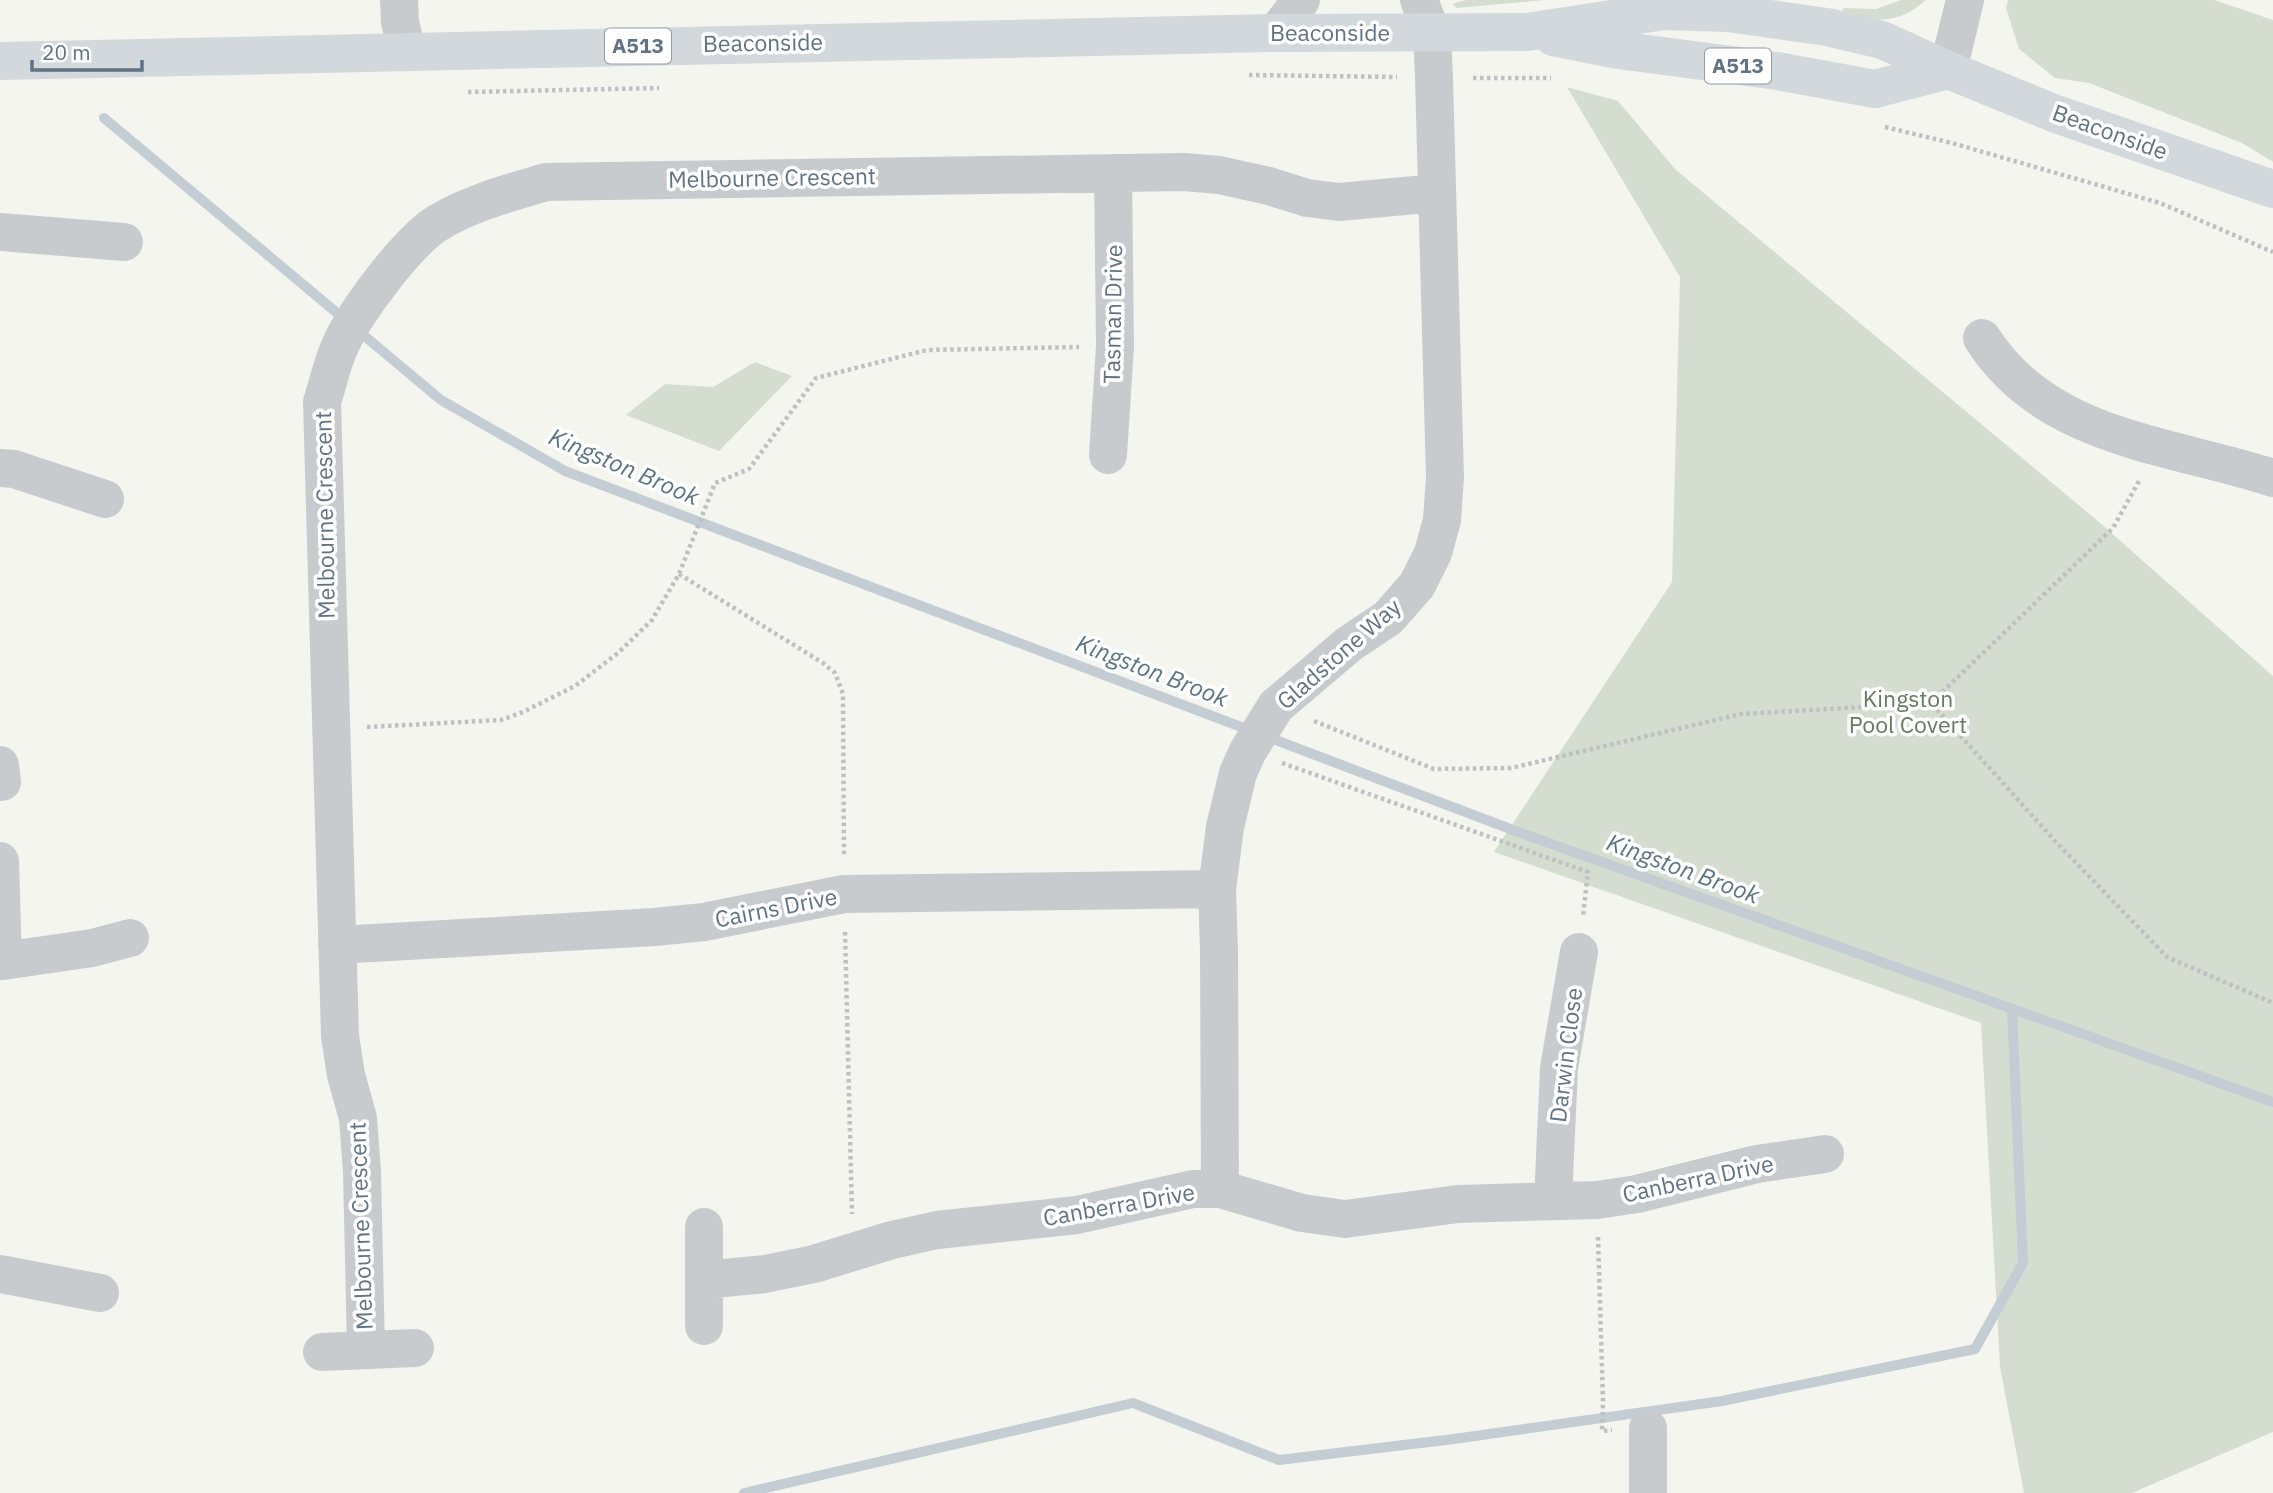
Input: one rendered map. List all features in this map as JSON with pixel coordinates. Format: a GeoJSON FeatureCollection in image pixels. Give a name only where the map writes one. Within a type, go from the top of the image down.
{"type":"FeatureCollection","features":[{"type":"Feature","properties":{"kind":"highway","name":"Beaconside"},"geometry":{"type":"LineString","coordinates":[[1527,32],[1664,11],[1728,13],[1827,27],[1882,40],[2056,114],[2273,189]]}},
{"type":"Feature","properties":{"kind":"highway","name":"Beaconside"},"geometry":{"type":"LineString","coordinates":[[0,61],[1276,33],[1425,17],[1527,32],[1618,50],[1777,71],[1875,89],[1948,70]]}},
{"type":"Feature","properties":{"kind":"street"},"geometry":{"type":"LineString","coordinates":[[399,0],[400,22],[407,51]]}},
{"type":"Feature","properties":{"kind":"street"},"geometry":{"type":"LineString","coordinates":[[1276,33],[1301,0]]}},
{"type":"Feature","properties":{"kind":"street"},"geometry":{"type":"LineString","coordinates":[[1948,70],[1965,0]]}},
{"type":"Feature","properties":{"kind":"street","name":"Gladstone Way"},"geometry":{"type":"LineString","coordinates":[[1220,1189],[1217,888],[1225,827],[1243,762],[1276,706],[1349,644],[1388,618],[1417,584],[1433,553],[1442,520],[1445,477],[1437,193],[1425,17]]}},
{"type":"Feature","properties":{"kind":"street","name":"Melbourne Crescent"},"geometry":{"type":"LineString","coordinates":[[366,1349],[362,1172],[358,1118],[346,1075],[340,1036],[329,729],[322,402],[340,345],[376,287],[402,256],[435,225],[488,199],[547,182],[1184,172],[1219,175],[1307,198],[1339,202],[1437,193]]}},
{"type":"Feature","properties":{"kind":"street","name":"Tasman Drive"},"geometry":{"type":"LineString","coordinates":[[1108,455],[1115,346],[1113,173]]}},
{"type":"Feature","properties":{"kind":"street"},"geometry":{"type":"LineString","coordinates":[[0,232],[124,242]]}},
{"type":"Feature","properties":{"kind":"street"},"geometry":{"type":"LineString","coordinates":[[1982,338],[1996,360],[2032,394],[2082,422],[2150,445],[2273,478]]}},
{"type":"Feature","properties":{"kind":"street"},"geometry":{"type":"LineString","coordinates":[[0,468],[14,469],[105,499]]}},
{"type":"Feature","properties":{"kind":"street"},"geometry":{"type":"LineString","coordinates":[[0,861],[1,961],[92,948],[130,938]]}},
{"type":"Feature","properties":{"kind":"street","name":"Cairns Drive"},"geometry":{"type":"LineString","coordinates":[[337,945],[656,927],[704,922],[844,894],[1217,888]]}},
{"type":"Feature","properties":{"kind":"street","name":"Darwin Close"},"geometry":{"type":"LineString","coordinates":[[1553,1200],[1559,1068],[1580,952]]}},
{"type":"Feature","properties":{"kind":"street","name":"Canberra Drive"},"geometry":{"type":"LineString","coordinates":[[704,1280],[765,1274],[937,1230],[1077,1215],[1193,1189],[1220,1189],[1302,1213],[1345,1219],[1458,1204],[1597,1200],[1637,1194],[1757,1164],[1825,1154]]}},
{"type":"Feature","properties":{"kind":"street"},"geometry":{"type":"LineString","coordinates":[[704,1227],[704,1326]]}},
{"type":"Feature","properties":{"kind":"street"},"geometry":{"type":"LineString","coordinates":[[0,1274],[100,1293]]}},
{"type":"Feature","properties":{"kind":"street"},"geometry":{"type":"LineString","coordinates":[[322,1352],[415,1348]]}},
{"type":"Feature","properties":{"kind":"street"},"geometry":{"type":"LineString","coordinates":[[1648,1427],[1648,1493]]}},
{"type":"Feature","properties":{"kind":"path"},"geometry":{"type":"LineString","coordinates":[[1482,78],[1559,78]]}},
{"type":"Feature","properties":{"kind":"path"},"geometry":{"type":"LineString","coordinates":[[1875,125],[1952,143],[2160,203],[2273,252]]}},
{"type":"Feature","properties":{"kind":"path"},"geometry":{"type":"LineString","coordinates":[[329,729],[501,720],[575,686],[618,653],[652,620],[679,574],[715,484],[749,469],[816,378],[927,350],[1115,346]]}},
{"type":"Feature","properties":{"kind":"path"},"geometry":{"type":"LineString","coordinates":[[1276,706],[1434,769],[1511,768],[1741,714],[1931,702],[2113,528],[2150,445]]}},
{"type":"Feature","properties":{"kind":"path"},"geometry":{"type":"LineString","coordinates":[[679,574],[823,663],[835,673],[843,694],[844,894],[853,1252]]}},
{"type":"Feature","properties":{"kind":"path"},"geometry":{"type":"LineString","coordinates":[[1931,702],[2056,842],[2168,957],[2273,1003]]}},
{"type":"Feature","properties":{"kind":"path"},"geometry":{"type":"LineString","coordinates":[[1243,762],[1588,872],[1580,952]]}},
{"type":"Feature","properties":{"kind":"path"},"geometry":{"type":"LineString","coordinates":[[1597,1200],[1602,1431]]}},
{"type":"Feature","properties":{"kind":"green space"},"geometry":{"type":"Polygon","coordinates":[[[1466,0],[1545,0],[1457,8],[1452,4],[1466,0]]]}},
{"type":"Feature","properties":{"kind":"green space"},"geometry":{"type":"Polygon","coordinates":[[[1901,0],[1926,0],[1906,14],[1896,17],[1876,20],[1842,17],[1843,8],[1876,9],[1901,0]]]}},
{"type":"Feature","properties":{"kind":"green space"},"geometry":{"type":"Polygon","coordinates":[[[2008,0],[2214,0],[2273,20],[2273,162],[2242,143],[2089,83],[2055,78],[2019,49],[2006,8],[2008,0]]]}},
{"type":"Feature","properties":{"kind":"green space","name":"Kingston Pool Covert"},"geometry":{"type":"Polygon","coordinates":[[[1567,87],[1618,101],[1676,170],[2099,522],[2273,676],[2273,1432],[2132,1493],[2024,1493],[2000,1367],[1981,1023],[1494,852],[1672,582],[1680,277],[1567,87]]]}},
{"type":"Feature","properties":{"kind":"green space"},"geometry":{"type":"Polygon","coordinates":[[[755,362],[792,376],[719,451],[626,415],[665,384],[713,387],[755,362]]]}},
{"type":"Feature","properties":{"kind":"waterway","name":"Kingston Brook"},"geometry":{"type":"LineString","coordinates":[[104,118],[441,400],[565,471],[1521,833],[2273,1102]]}},
{"type":"Feature","properties":{"kind":"waterway"},"geometry":{"type":"LineString","coordinates":[[744,1493],[1133,1403],[1279,1460],[1454,1439],[1722,1401],[1975,1349],[2023,1263],[2012,1009]]}}]}
